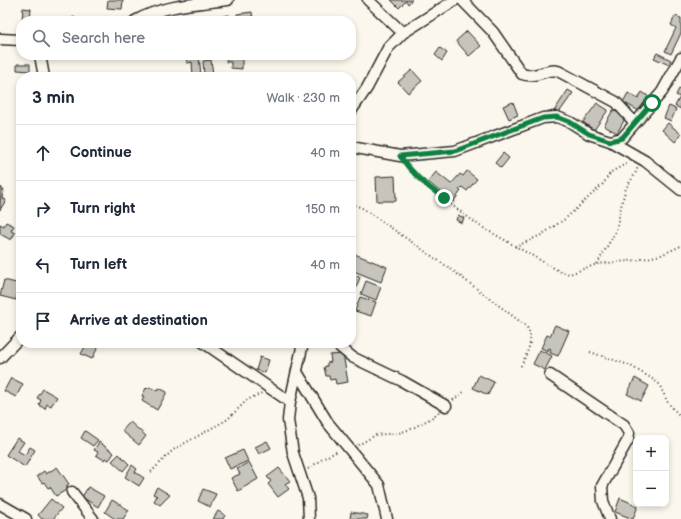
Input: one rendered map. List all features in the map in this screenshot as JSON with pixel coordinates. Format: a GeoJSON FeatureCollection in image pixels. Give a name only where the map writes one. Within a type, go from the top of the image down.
{"type":"FeatureCollection","features":[{"type":"Feature","properties":{"kind":"street"},"geometry":{"type":"LineString","coordinates":[[144,16],[162,9],[228,0]]}},
{"type":"Feature","properties":{"kind":"street"},"geometry":{"type":"LineString","coordinates":[[368,0],[402,33]]}},
{"type":"Feature","properties":{"kind":"street"},"geometry":{"type":"LineString","coordinates":[[356,102],[367,88],[388,48],[402,33],[455,0]]}},
{"type":"Feature","properties":{"kind":"street"},"geometry":{"type":"LineString","coordinates":[[462,0],[493,32],[522,74],[534,76],[551,69],[562,73],[616,102],[634,122]]}},
{"type":"Feature","properties":{"kind":"street"},"geometry":{"type":"LineString","coordinates":[[0,39],[16,40]]}},
{"type":"Feature","properties":{"kind":"street"},"geometry":{"type":"LineString","coordinates":[[610,141],[622,138],[634,122],[662,92],[681,58]]}},
{"type":"Feature","properties":{"kind":"street"},"geometry":{"type":"LineString","coordinates":[[41,60],[43,72]]}},
{"type":"Feature","properties":{"kind":"street"},"geometry":{"type":"LineString","coordinates":[[356,148],[400,156],[455,151],[543,118],[557,117],[570,122],[589,134],[610,141],[642,161],[681,190]]}},
{"type":"Feature","properties":{"kind":"street"},"geometry":{"type":"LineString","coordinates":[[0,358],[16,341]]}},
{"type":"Feature","properties":{"kind":"street"},"geometry":{"type":"LineString","coordinates":[[212,348],[272,388],[290,402]]}},
{"type":"Feature","properties":{"kind":"street"},"geometry":{"type":"LineString","coordinates":[[302,348],[290,402],[289,435],[293,453],[308,498],[309,519]]}},
{"type":"Feature","properties":{"kind":"street"},"geometry":{"type":"LineString","coordinates":[[341,348],[352,358],[419,390],[446,406]]}},
{"type":"Feature","properties":{"kind":"street"},"geometry":{"type":"LineString","coordinates":[[297,372],[328,423],[379,485],[387,519]]}},
{"type":"Feature","properties":{"kind":"street"},"geometry":{"type":"LineString","coordinates":[[550,375],[624,425],[629,433],[628,440],[602,486],[603,501],[610,519]]}},
{"type":"Feature","properties":{"kind":"street"},"geometry":{"type":"LineString","coordinates":[[72,492],[93,519]]}},
{"type":"Feature","properties":{"kind":"street"},"geometry":{"type":"LineString","coordinates":[[0,504],[26,519]]}},
{"type":"Feature","properties":{"kind":"path"},"geometry":{"type":"LineString","coordinates":[[400,156],[411,172],[422,183],[480,226],[561,272],[570,274],[597,264],[638,260],[661,254],[681,246]]}},
{"type":"Feature","properties":{"kind":"path"},"geometry":{"type":"LineString","coordinates":[[515,247],[541,234],[565,219],[603,184],[611,172],[631,161],[642,161],[626,188],[616,231],[597,264]]}},
{"type":"Feature","properties":{"kind":"path"},"geometry":{"type":"LineString","coordinates":[[356,205],[364,209],[452,270],[526,326],[531,333],[531,342],[520,368]]}},
{"type":"Feature","properties":{"kind":"path"},"geometry":{"type":"LineString","coordinates":[[590,352],[629,365],[651,378],[658,384],[668,403],[681,417]]}},
{"type":"Feature","properties":{"kind":"path"},"geometry":{"type":"LineString","coordinates":[[151,472],[173,450],[228,419],[247,400],[272,388]]}},
{"type":"Feature","properties":{"kind":"path"},"geometry":{"type":"LineString","coordinates":[[301,475],[334,452],[350,449],[376,435],[399,433],[411,429],[430,419],[465,391]]}},
{"type":"Feature","properties":{"kind":"building"},"geometry":{"type":"Polygon","coordinates":[[[108,0],[123,0],[122,9],[107,8],[108,0]]]}},
{"type":"Feature","properties":{"kind":"building"},"geometry":{"type":"Polygon","coordinates":[[[391,0],[412,0],[408,4],[406,1],[399,8],[391,0]]]}},
{"type":"Feature","properties":{"kind":"building"},"geometry":{"type":"Polygon","coordinates":[[[23,8],[31,9],[30,16],[22,16],[23,8]]]}},
{"type":"Feature","properties":{"kind":"building"},"geometry":{"type":"Polygon","coordinates":[[[252,12],[252,16],[237,16],[237,14],[252,12]]]}},
{"type":"Feature","properties":{"kind":"building"},"geometry":{"type":"Polygon","coordinates":[[[675,16],[681,18],[681,33],[671,54],[665,51],[676,28],[671,25],[675,16]]]}},
{"type":"Feature","properties":{"kind":"building"},"geometry":{"type":"Polygon","coordinates":[[[467,31],[481,46],[469,56],[456,41],[467,31]]]}},
{"type":"Feature","properties":{"kind":"building"},"geometry":{"type":"Polygon","coordinates":[[[440,48],[447,53],[442,61],[435,55],[440,48]]]}},
{"type":"Feature","properties":{"kind":"building"},"geometry":{"type":"Polygon","coordinates":[[[657,53],[671,60],[669,65],[654,58],[657,53]]]}},
{"type":"Feature","properties":{"kind":"building"},"geometry":{"type":"Polygon","coordinates":[[[187,60],[199,60],[201,72],[193,72],[192,62],[187,63],[187,60]]]}},
{"type":"Feature","properties":{"kind":"building"},"geometry":{"type":"Polygon","coordinates":[[[211,60],[213,72],[204,72],[203,61],[211,60]]]}},
{"type":"Feature","properties":{"kind":"building"},"geometry":{"type":"Polygon","coordinates":[[[226,60],[242,60],[242,69],[231,68],[231,62],[226,62],[226,60]]]}},
{"type":"Feature","properties":{"kind":"building"},"geometry":{"type":"Polygon","coordinates":[[[17,64],[30,64],[30,71],[17,70],[17,64]]]}},
{"type":"Feature","properties":{"kind":"building"},"geometry":{"type":"Polygon","coordinates":[[[412,70],[422,81],[408,93],[398,82],[412,70]]]}},
{"type":"Feature","properties":{"kind":"building"},"geometry":{"type":"Polygon","coordinates":[[[679,89],[681,90],[681,109],[675,106],[680,97],[676,95],[679,89]]]}},
{"type":"Feature","properties":{"kind":"building"},"geometry":{"type":"Polygon","coordinates":[[[568,90],[573,93],[558,114],[554,111],[568,90]]]}},
{"type":"Feature","properties":{"kind":"building"},"geometry":{"type":"Polygon","coordinates":[[[642,92],[648,96],[639,111],[623,102],[628,93],[638,99],[642,92]]]}},
{"type":"Feature","properties":{"kind":"building"},"geometry":{"type":"Polygon","coordinates":[[[513,102],[518,115],[509,119],[503,106],[513,102]]]}},
{"type":"Feature","properties":{"kind":"building"},"geometry":{"type":"Polygon","coordinates":[[[597,103],[608,110],[594,130],[583,122],[597,103]]]}},
{"type":"Feature","properties":{"kind":"building"},"geometry":{"type":"Polygon","coordinates":[[[669,106],[676,109],[671,121],[664,118],[669,106]]]}},
{"type":"Feature","properties":{"kind":"building"},"geometry":{"type":"Polygon","coordinates":[[[613,110],[626,117],[617,133],[604,126],[613,110]]]}},
{"type":"Feature","properties":{"kind":"building"},"geometry":{"type":"Polygon","coordinates":[[[668,123],[681,134],[675,142],[662,130],[668,123]]]}},
{"type":"Feature","properties":{"kind":"building"},"geometry":{"type":"Polygon","coordinates":[[[503,153],[509,158],[501,168],[495,163],[503,153]]]}},
{"type":"Feature","properties":{"kind":"building"},"geometry":{"type":"Polygon","coordinates":[[[467,171],[477,179],[467,191],[462,187],[459,190],[461,191],[453,202],[428,182],[436,172],[451,184],[460,174],[463,176],[467,171]]]}},
{"type":"Feature","properties":{"kind":"building"},"geometry":{"type":"Polygon","coordinates":[[[395,176],[396,201],[377,201],[376,177],[395,176]]]}},
{"type":"Feature","properties":{"kind":"building"},"geometry":{"type":"Polygon","coordinates":[[[1,187],[4,191],[2,198],[6,200],[0,210],[1,187]]]}},
{"type":"Feature","properties":{"kind":"building"},"geometry":{"type":"Polygon","coordinates":[[[458,215],[464,218],[462,223],[456,220],[458,215]]]}},
{"type":"Feature","properties":{"kind":"building"},"geometry":{"type":"Polygon","coordinates":[[[6,222],[14,226],[11,231],[15,233],[11,240],[0,234],[0,224],[4,226],[6,222]]]}},
{"type":"Feature","properties":{"kind":"building"},"geometry":{"type":"Polygon","coordinates":[[[356,255],[387,267],[381,282],[356,272],[356,255]]]}},
{"type":"Feature","properties":{"kind":"building"},"geometry":{"type":"Polygon","coordinates":[[[356,276],[360,277],[356,288],[356,276]]]}},
{"type":"Feature","properties":{"kind":"building"},"geometry":{"type":"Polygon","coordinates":[[[4,280],[16,283],[16,300],[0,296],[4,280]]]}},
{"type":"Feature","properties":{"kind":"building"},"geometry":{"type":"Polygon","coordinates":[[[366,281],[381,287],[376,300],[361,294],[366,281]]]}},
{"type":"Feature","properties":{"kind":"building"},"geometry":{"type":"Polygon","coordinates":[[[360,297],[376,302],[371,316],[356,311],[360,297]]]}},
{"type":"Feature","properties":{"kind":"building"},"geometry":{"type":"Polygon","coordinates":[[[555,325],[569,331],[558,356],[550,353],[551,349],[549,348],[548,351],[541,348],[547,335],[550,336],[555,325]]]}},
{"type":"Feature","properties":{"kind":"building"},"geometry":{"type":"Polygon","coordinates":[[[84,348],[98,348],[92,359],[81,354],[84,348]]]}},
{"type":"Feature","properties":{"kind":"building"},"geometry":{"type":"Polygon","coordinates":[[[540,350],[552,356],[545,370],[533,364],[540,350]]]}},
{"type":"Feature","properties":{"kind":"building"},"geometry":{"type":"Polygon","coordinates":[[[343,354],[348,382],[336,384],[335,379],[330,380],[329,376],[326,376],[324,367],[327,366],[327,363],[331,362],[330,355],[343,354]]]}},
{"type":"Feature","properties":{"kind":"building"},"geometry":{"type":"Polygon","coordinates":[[[260,357],[269,360],[265,373],[256,370],[260,357]]]}},
{"type":"Feature","properties":{"kind":"building"},"geometry":{"type":"Polygon","coordinates":[[[479,375],[494,382],[488,395],[473,388],[479,375]]]}},
{"type":"Feature","properties":{"kind":"building"},"geometry":{"type":"Polygon","coordinates":[[[11,378],[23,384],[16,397],[4,391],[11,378]]]}},
{"type":"Feature","properties":{"kind":"building"},"geometry":{"type":"Polygon","coordinates":[[[635,378],[649,386],[641,401],[627,394],[635,378]]]}},
{"type":"Feature","properties":{"kind":"building"},"geometry":{"type":"Polygon","coordinates":[[[149,387],[158,391],[159,388],[167,392],[157,410],[142,401],[144,397],[142,396],[146,388],[147,389],[149,387]]]}},
{"type":"Feature","properties":{"kind":"building"},"geometry":{"type":"Polygon","coordinates":[[[43,389],[57,397],[51,406],[47,404],[45,409],[39,405],[41,400],[37,398],[43,389]]]}},
{"type":"Feature","properties":{"kind":"building"},"geometry":{"type":"Polygon","coordinates":[[[130,422],[146,436],[139,445],[122,431],[130,422]]]}},
{"type":"Feature","properties":{"kind":"building"},"geometry":{"type":"Polygon","coordinates":[[[85,431],[98,440],[93,446],[81,438],[85,431]]]}},
{"type":"Feature","properties":{"kind":"building"},"geometry":{"type":"Polygon","coordinates":[[[17,438],[24,442],[18,451],[25,455],[30,447],[35,450],[25,467],[6,455],[17,438]]]}},
{"type":"Feature","properties":{"kind":"building"},"geometry":{"type":"Polygon","coordinates":[[[267,441],[271,448],[259,454],[255,447],[267,441]]]}},
{"type":"Feature","properties":{"kind":"building"},"geometry":{"type":"Polygon","coordinates":[[[99,442],[114,453],[109,460],[105,458],[104,460],[96,455],[98,452],[94,450],[99,442]]]}},
{"type":"Feature","properties":{"kind":"building"},"geometry":{"type":"Polygon","coordinates":[[[243,450],[248,461],[230,469],[225,458],[243,450]]]}},
{"type":"Feature","properties":{"kind":"building"},"geometry":{"type":"Polygon","coordinates":[[[119,454],[129,464],[123,471],[112,461],[119,454]]]}},
{"type":"Feature","properties":{"kind":"building"},"geometry":{"type":"Polygon","coordinates":[[[249,462],[258,479],[238,491],[231,478],[240,474],[237,469],[249,462]]]}},
{"type":"Feature","properties":{"kind":"building"},"geometry":{"type":"Polygon","coordinates":[[[132,465],[137,469],[135,472],[144,478],[139,486],[125,477],[132,465]]]}},
{"type":"Feature","properties":{"kind":"building"},"geometry":{"type":"Polygon","coordinates":[[[57,467],[69,484],[66,486],[68,489],[56,496],[50,487],[48,488],[44,482],[42,483],[37,476],[44,471],[46,474],[57,467]]]}},
{"type":"Feature","properties":{"kind":"building"},"geometry":{"type":"Polygon","coordinates":[[[279,468],[290,481],[285,484],[289,489],[278,497],[268,484],[271,481],[267,477],[279,468]]]}},
{"type":"Feature","properties":{"kind":"building"},"geometry":{"type":"Polygon","coordinates":[[[88,487],[104,496],[98,507],[82,497],[88,487]]]}},
{"type":"Feature","properties":{"kind":"building"},"geometry":{"type":"Polygon","coordinates":[[[157,487],[170,495],[160,505],[154,501],[157,496],[153,494],[157,487]]]}},
{"type":"Feature","properties":{"kind":"building"},"geometry":{"type":"Polygon","coordinates":[[[203,489],[216,494],[210,507],[198,501],[203,489]]]}},
{"type":"Feature","properties":{"kind":"building"},"geometry":{"type":"Polygon","coordinates":[[[620,498],[633,504],[633,507],[638,507],[633,519],[615,512],[620,498]]]}},
{"type":"Feature","properties":{"kind":"building"},"geometry":{"type":"Polygon","coordinates":[[[51,499],[62,508],[53,519],[42,519],[38,515],[51,499]]]}},
{"type":"Feature","properties":{"kind":"building"},"geometry":{"type":"Polygon","coordinates":[[[112,500],[129,510],[123,519],[115,519],[105,512],[112,500]]]}},
{"type":"Feature","properties":{"kind":"building"},"geometry":{"type":"Polygon","coordinates":[[[218,511],[225,515],[223,519],[213,519],[218,511]]]}},
{"type":"Feature","properties":{"kind":"building"},"geometry":{"type":"Polygon","coordinates":[[[351,512],[368,515],[367,519],[350,519],[351,512]]]}},
{"type":"Feature","properties":{"kind":"route"},"geometry":{"type":"LineString","coordinates":[[444,198],[422,183],[411,172],[400,156],[420,156],[455,151],[543,118],[557,117],[570,122],[589,134],[610,141],[622,138],[634,122],[652,103]]}}]}
